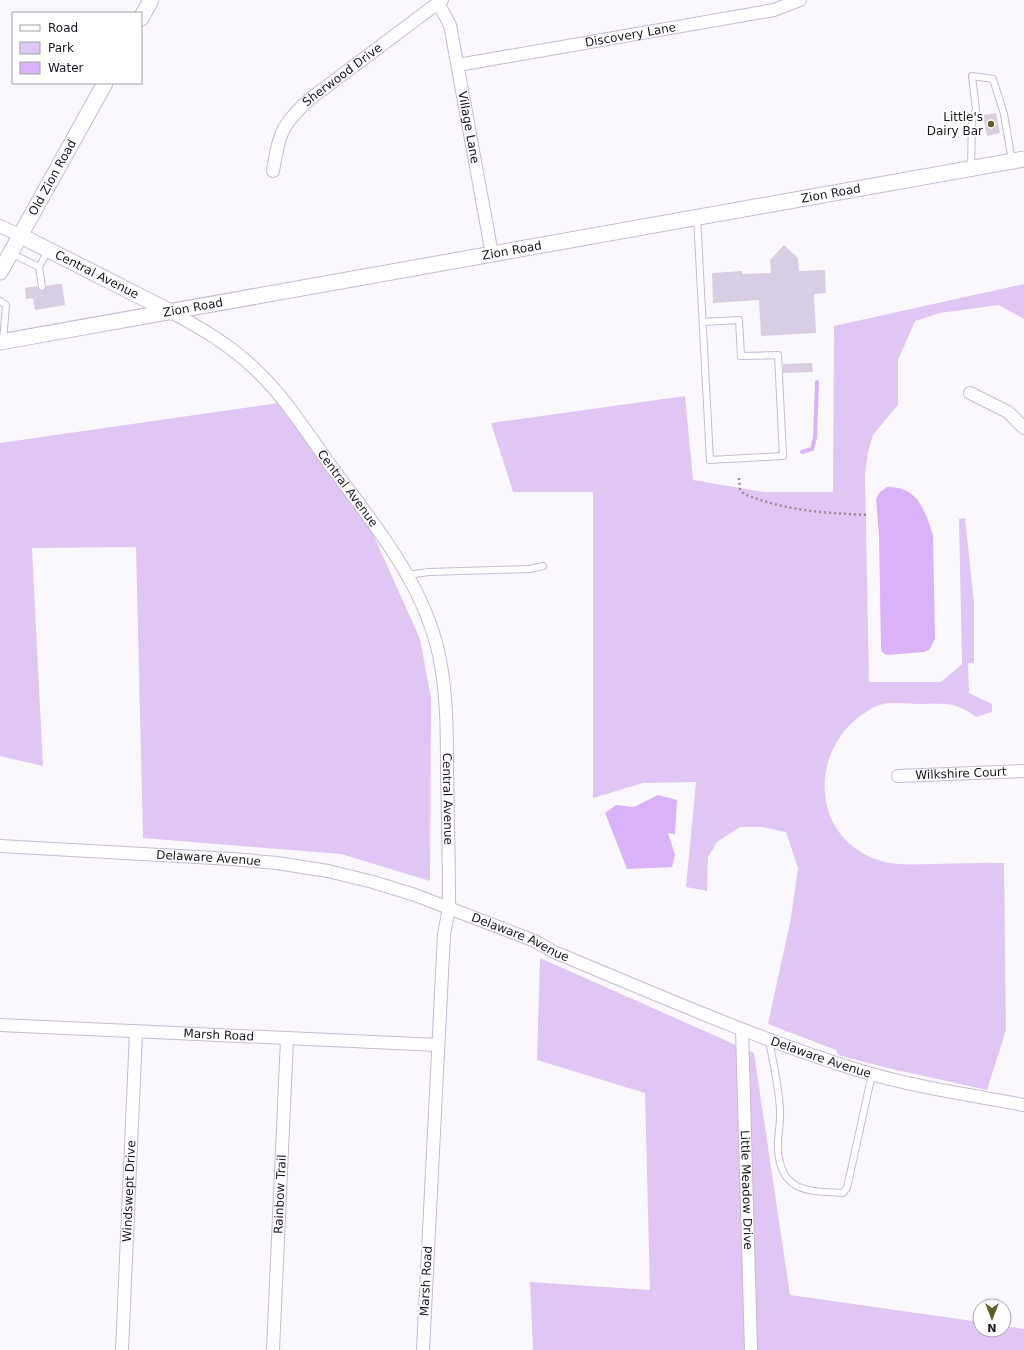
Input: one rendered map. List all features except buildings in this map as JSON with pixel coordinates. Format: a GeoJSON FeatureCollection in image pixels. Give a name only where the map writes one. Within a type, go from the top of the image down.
{"type":"FeatureCollection","features":[{"type":"Feature","properties":{"kind":"street"},"geometry":{"type":"LineString","coordinates":[[142,16],[151,0]]}},
{"type":"Feature","properties":{"kind":"street","name":"Discovery Lane"},"geometry":{"type":"LineString","coordinates":[[458,65],[774,10],[800,0]]}},
{"type":"Feature","properties":{"kind":"street","name":"Village Lane"},"geometry":{"type":"LineString","coordinates":[[440,2],[450,25],[492,254]]}},
{"type":"Feature","properties":{"kind":"street","name":"Sherwood Drive"},"geometry":{"type":"LineString","coordinates":[[273,171],[279,137],[292,116],[310,99],[440,2]]}},
{"type":"Feature","properties":{"kind":"street","name":"Old Zion Road"},"geometry":{"type":"LineString","coordinates":[[0,272],[104,84]]}},
{"type":"Feature","properties":{"kind":"street","name":"Zion Road"},"geometry":{"type":"LineString","coordinates":[[1,342],[1018,160]]}},
{"type":"Feature","properties":{"kind":"street","name":"Central Avenue"},"geometry":{"type":"LineString","coordinates":[[0,226],[200,327],[231,349],[255,369],[274,388],[408,575],[434,634],[443,678],[447,740],[449,908]]}},
{"type":"Feature","properties":{"kind":"street"},"geometry":{"type":"LineString","coordinates":[[970,393],[1008,412],[1024,428]]}},
{"type":"Feature","properties":{"kind":"street","name":"Wilkshire Court"},"geometry":{"type":"LineString","coordinates":[[898,776],[1024,771]]}},
{"type":"Feature","properties":{"kind":"street","name":"Delaware Avenue"},"geometry":{"type":"LineString","coordinates":[[0,846],[232,859],[277,863],[328,871],[373,882],[449,908],[535,942],[554,952],[769,1040],[872,1074],[1024,1105]]}},
{"type":"Feature","properties":{"kind":"street","name":"Marsh Road"},"geometry":{"type":"LineString","coordinates":[[423,1350],[444,934],[449,908]]}},
{"type":"Feature","properties":{"kind":"street","name":"Marsh Road"},"geometry":{"type":"LineString","coordinates":[[0,1025],[438,1045]]}},
{"type":"Feature","properties":{"kind":"street","name":"Little Meadow Drive"},"geometry":{"type":"LineString","coordinates":[[742,1030],[751,1350]]}},
{"type":"Feature","properties":{"kind":"street","name":"Windswept Drive"},"geometry":{"type":"LineString","coordinates":[[122,1350],[136,1032]]}},
{"type":"Feature","properties":{"kind":"street","name":"Rainbow Trail"},"geometry":{"type":"LineString","coordinates":[[273,1350],[287,1039]]}},
{"type":"Feature","properties":{"kind":"lane"},"geometry":{"type":"LineString","coordinates":[[971,168],[972,118],[976,110],[972,76],[993,79],[1018,160]]}},
{"type":"Feature","properties":{"kind":"lane"},"geometry":{"type":"LineString","coordinates":[[697,217],[710,460],[783,456],[778,355],[741,356],[739,320],[703,322]]}},
{"type":"Feature","properties":{"kind":"lane"},"geometry":{"type":"LineString","coordinates":[[42,287],[39,267],[48,251]]}},
{"type":"Feature","properties":{"kind":"lane"},"geometry":{"type":"LineString","coordinates":[[11,253],[39,267]]}},
{"type":"Feature","properties":{"kind":"lane"},"geometry":{"type":"LineString","coordinates":[[0,301],[6,305],[1,342]]}},
{"type":"Feature","properties":{"kind":"lane"},"geometry":{"type":"LineString","coordinates":[[408,575],[429,572],[530,569],[544,566]]}},
{"type":"Feature","properties":{"kind":"lane"},"geometry":{"type":"LineString","coordinates":[[769,1040],[780,1108],[781,1128],[778,1148],[780,1163],[786,1175],[795,1185],[808,1191],[843,1193],[847,1188],[872,1074]]}},
{"type":"Feature","properties":{"kind":"path"},"geometry":{"type":"LineString","coordinates":[[739,478],[740,490],[744,494],[781,507],[832,514],[869,515]]}},
{"type":"Feature","properties":{"kind":"green space"},"geometry":{"type":"Polygon","coordinates":[[[1024,284],[1024,319],[999,305],[940,313],[915,321],[898,360],[898,405],[873,435],[868,452],[865,475],[869,682],[941,682],[962,664],[959,519],[965,518],[974,603],[974,663],[968,663],[969,693],[992,704],[992,712],[976,717],[962,708],[949,704],[881,704],[854,721],[838,740],[828,762],[825,786],[828,810],[838,831],[856,849],[881,861],[894,864],[1004,863],[1006,1030],[987,1090],[892,1069],[838,1055],[836,1050],[768,1024],[791,918],[798,868],[786,832],[762,827],[740,827],[717,842],[708,857],[707,891],[686,887],[696,782],[643,783],[593,798],[593,492],[513,492],[491,423],[685,396],[693,480],[764,492],[833,492],[834,326],[1024,284]]]}},
{"type":"Feature","properties":{"kind":"green space"},"geometry":{"type":"Polygon","coordinates":[[[285,402],[359,503],[420,639],[431,698],[430,881],[341,854],[143,838],[136,547],[32,548],[43,766],[0,756],[0,443],[285,402]]]}},
{"type":"Feature","properties":{"kind":"green space"},"geometry":{"type":"Polygon","coordinates":[[[540,958],[754,1053],[790,1295],[972,1321],[972,1338],[1012,1338],[1012,1327],[1024,1329],[1024,1350],[533,1350],[530,1282],[650,1290],[645,1093],[537,1060],[540,958]]]}},
{"type":"Feature","properties":{"kind":"water"},"geometry":{"type":"Polygon","coordinates":[[[887,487],[898,488],[913,495],[919,502],[927,517],[933,535],[935,639],[929,650],[924,652],[886,655],[882,652],[879,535],[876,499],[880,492],[887,487]]]}},
{"type":"Feature","properties":{"kind":"water"},"geometry":{"type":"Polygon","coordinates":[[[658,795],[677,800],[675,834],[668,833],[675,855],[672,867],[627,869],[605,813],[616,805],[634,807],[658,795]]]}},
{"type":"Feature","properties":{"kind":"waterway"},"geometry":{"type":"LineString","coordinates":[[802,452],[812,449],[815,438],[817,382]]}},
{"type":"Feature","properties":{"kind":"place","name":"Little's Dairy Bar"},"geometry":{"type":"Point","coordinates":[991,124]}}]}
